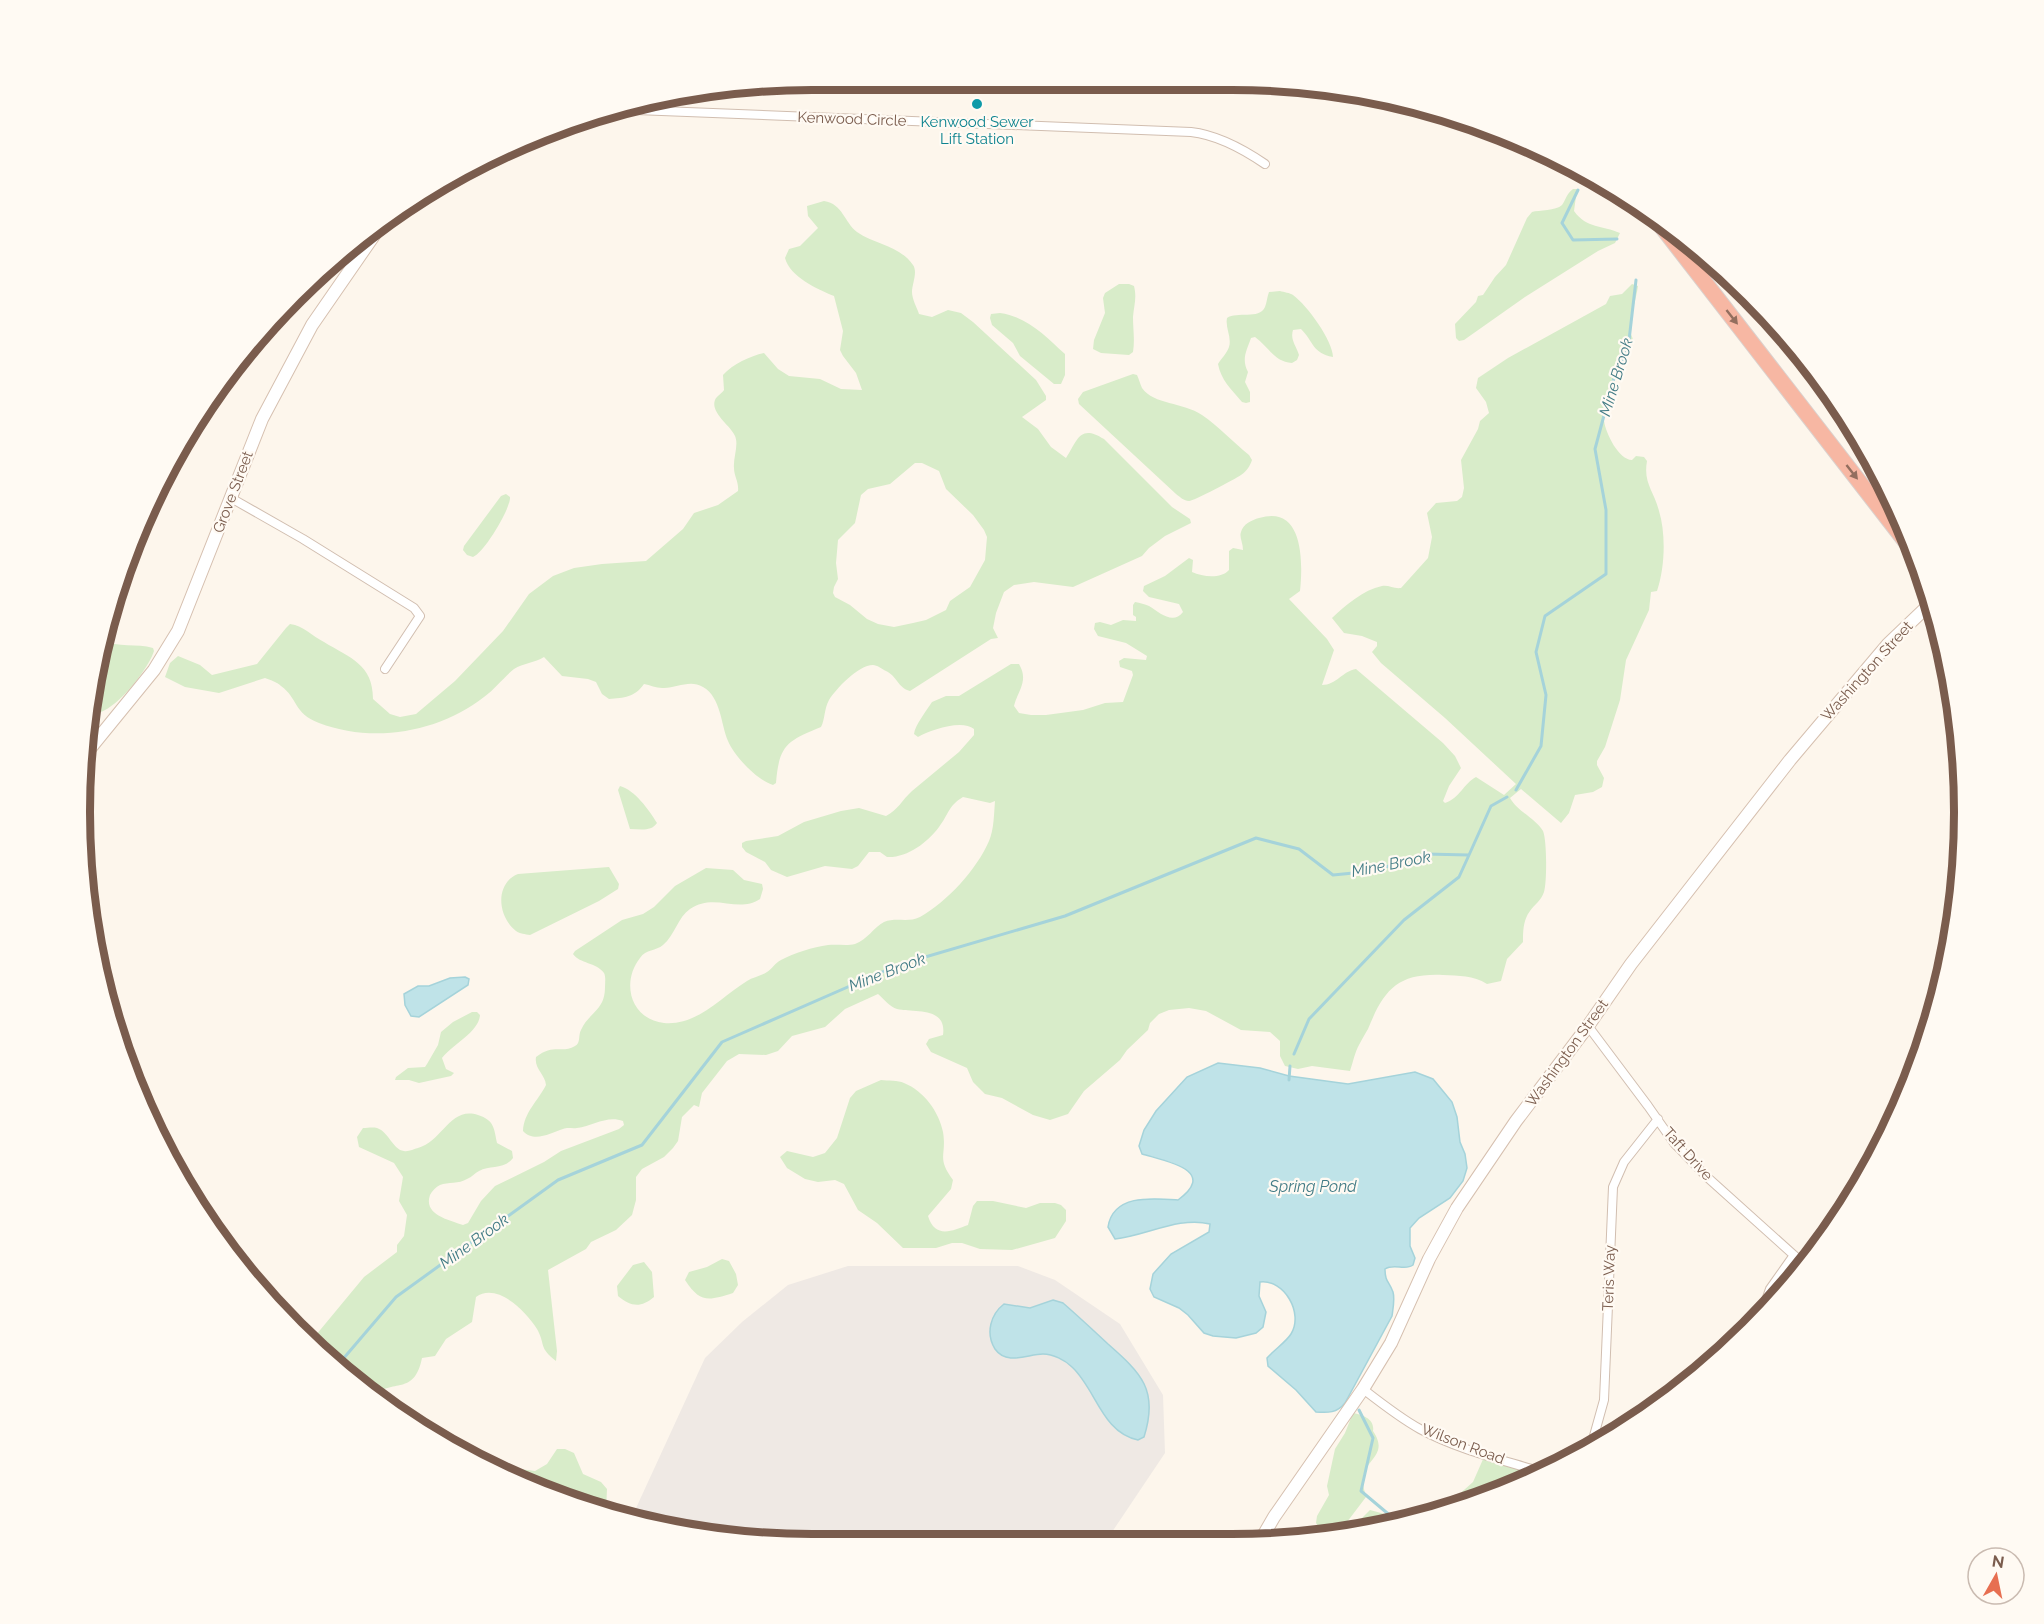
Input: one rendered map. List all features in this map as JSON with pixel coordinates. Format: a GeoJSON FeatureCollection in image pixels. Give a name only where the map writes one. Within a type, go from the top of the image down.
{"type":"FeatureCollection","features":[{"type":"Feature","properties":{"kind":"highway"},"geometry":{"type":"LineString","coordinates":[[1670,237],[1896,529]]}},
{"type":"Feature","properties":{"kind":"main road","name":"Grove Street"},"geometry":{"type":"LineString","coordinates":[[94,744],[154,670],[178,631],[262,419],[312,326],[371,240]]}},
{"type":"Feature","properties":{"kind":"main road","name":"Washington Street"},"geometry":{"type":"LineString","coordinates":[[1265,1533],[1363,1389],[1391,1343],[1429,1259],[1457,1208],[1516,1121],[1588,1026],[1632,963],[1791,760],[1888,644],[1924,609]]}},
{"type":"Feature","properties":{"kind":"street","name":"Kenwood Circle"},"geometry":{"type":"LineString","coordinates":[[641,111],[1191,132],[1205,134],[1229,143],[1265,164]]}},
{"type":"Feature","properties":{"kind":"street"},"geometry":{"type":"LineString","coordinates":[[231,498],[414,608],[420,616],[385,669]]}},
{"type":"Feature","properties":{"kind":"street","name":"Taft Drive"},"geometry":{"type":"LineString","coordinates":[[1588,1026],[1674,1143],[1799,1259]]}},
{"type":"Feature","properties":{"kind":"street","name":"Teris Way"},"geometry":{"type":"LineString","coordinates":[[1594,1437],[1604,1400],[1613,1187],[1624,1162],[1658,1119]]}},
{"type":"Feature","properties":{"kind":"street"},"geometry":{"type":"LineString","coordinates":[[1767,1296],[1794,1255]]}},
{"type":"Feature","properties":{"kind":"street","name":"Wilson Road"},"geometry":{"type":"LineString","coordinates":[[1363,1389],[1402,1418],[1431,1434],[1467,1449],[1531,1469]]}},
{"type":"Feature","properties":{"kind":"shaded area"},"geometry":{"type":"Polygon","coordinates":[[[848,1266],[1018,1266],[1055,1280],[1120,1324],[1163,1395],[1165,1453],[1111,1534],[765,1532],[718,1528],[635,1511],[705,1358],[742,1322],[788,1285],[848,1266]]]}},
{"type":"Feature","properties":{"kind":"green space"},"geometry":{"type":"Polygon","coordinates":[[[1573,189],[1577,189],[1574,211],[1590,224],[1620,233],[1615,243],[1598,251],[1525,297],[1464,340],[1459,341],[1456,338],[1455,324],[1476,302],[1478,296],[1483,295],[1506,265],[1527,218],[1532,212],[1559,207],[1573,189]]]}},
{"type":"Feature","properties":{"kind":"green space"},"geometry":{"type":"Polygon","coordinates":[[[824,201],[830,203],[839,209],[857,232],[901,253],[914,268],[912,295],[919,314],[932,317],[948,310],[961,313],[1036,380],[1046,400],[1022,417],[1038,429],[1051,447],[1066,458],[1080,436],[1085,433],[1104,439],[1172,507],[1190,519],[1191,523],[1165,536],[1142,556],[1073,587],[1034,582],[1014,585],[1004,592],[996,613],[993,628],[998,638],[991,639],[910,691],[890,673],[878,666],[867,666],[854,673],[829,700],[821,727],[800,736],[787,746],[777,770],[776,783],[773,785],[754,773],[735,754],[728,741],[714,697],[703,687],[688,684],[658,688],[644,684],[637,692],[629,696],[609,699],[602,694],[596,682],[562,676],[544,657],[514,669],[484,697],[447,719],[405,731],[384,733],[362,733],[319,723],[304,715],[290,695],[279,685],[265,678],[219,693],[185,687],[165,677],[170,663],[178,656],[200,665],[212,675],[257,664],[290,624],[304,629],[358,663],[369,678],[373,699],[390,714],[400,717],[416,714],[455,681],[503,631],[529,594],[553,576],[574,568],[646,561],[683,529],[694,513],[718,505],[738,491],[734,468],[735,436],[715,410],[714,405],[724,390],[723,375],[732,367],[748,358],[764,353],[778,369],[789,376],[820,379],[841,389],[862,390],[856,373],[840,350],[843,331],[834,296],[798,277],[785,258],[789,249],[800,246],[818,228],[808,216],[807,206],[824,201]],[[915,463],[890,484],[868,489],[861,495],[855,523],[838,540],[836,563],[838,579],[833,593],[835,597],[878,624],[894,627],[926,620],[946,610],[950,601],[970,587],[985,560],[987,537],[984,530],[973,515],[946,489],[939,471],[922,463],[915,463]]]}},
{"type":"Feature","properties":{"kind":"green space"},"geometry":{"type":"Polygon","coordinates":[[[1119,284],[1129,284],[1134,286],[1135,290],[1134,348],[1129,355],[1101,353],[1093,349],[1094,340],[1105,313],[1103,298],[1105,293],[1119,284]]]}},
{"type":"Feature","properties":{"kind":"green space"},"geometry":{"type":"Polygon","coordinates":[[[1632,284],[1638,286],[1631,317],[1632,345],[1614,377],[1606,403],[1604,421],[1610,439],[1622,456],[1632,460],[1636,456],[1644,457],[1647,461],[1646,475],[1657,504],[1663,530],[1662,572],[1657,591],[1651,592],[1649,610],[1626,660],[1620,700],[1605,747],[1597,761],[1604,778],[1602,787],[1593,792],[1575,795],[1569,813],[1561,823],[1521,789],[1510,798],[1543,831],[1546,880],[1543,895],[1526,918],[1523,942],[1507,959],[1501,981],[1487,984],[1471,977],[1427,975],[1403,981],[1387,994],[1380,1004],[1358,1048],[1350,1071],[1312,1066],[1298,1069],[1285,1066],[1280,1056],[1280,1041],[1270,1032],[1241,1030],[1206,1011],[1189,1008],[1169,1010],[1159,1014],[1150,1023],[1148,1030],[1120,1060],[1084,1091],[1068,1114],[1050,1120],[1033,1115],[1002,1098],[985,1094],[973,1082],[967,1068],[931,1052],[926,1044],[929,1039],[943,1035],[940,1019],[935,1015],[920,1011],[894,1008],[878,994],[845,1009],[825,1027],[792,1036],[778,1051],[766,1055],[739,1054],[727,1061],[702,1093],[699,1107],[694,1105],[682,1117],[678,1141],[673,1148],[664,1157],[642,1169],[636,1177],[636,1200],[632,1215],[616,1230],[591,1242],[586,1249],[548,1270],[557,1351],[556,1361],[544,1349],[540,1334],[526,1314],[510,1301],[493,1293],[484,1293],[476,1297],[472,1322],[446,1339],[435,1356],[422,1358],[414,1378],[402,1385],[380,1391],[315,1336],[364,1277],[397,1252],[397,1245],[404,1236],[407,1215],[399,1201],[403,1177],[394,1163],[359,1147],[357,1137],[363,1128],[381,1130],[397,1148],[409,1151],[427,1144],[460,1115],[478,1115],[487,1119],[494,1129],[497,1143],[512,1151],[513,1158],[501,1166],[483,1169],[464,1181],[440,1185],[430,1195],[430,1207],[434,1212],[445,1219],[463,1225],[468,1223],[481,1201],[495,1186],[561,1151],[619,1129],[624,1125],[623,1121],[611,1119],[583,1127],[565,1128],[537,1137],[527,1135],[523,1131],[529,1112],[546,1085],[536,1057],[548,1050],[566,1049],[577,1045],[584,1024],[600,1006],[604,995],[604,973],[601,969],[576,957],[573,954],[575,951],[622,920],[643,914],[654,907],[675,886],[706,868],[733,870],[744,880],[762,884],[760,899],[751,903],[708,902],[690,909],[663,945],[645,953],[640,958],[634,968],[630,988],[636,1007],[652,1020],[676,1023],[708,1009],[747,981],[767,972],[786,957],[822,946],[855,944],[884,922],[916,919],[930,911],[951,894],[984,852],[992,832],[995,801],[990,803],[963,797],[951,807],[934,833],[923,844],[894,857],[887,857],[880,852],[869,852],[858,866],[852,869],[825,866],[787,877],[771,870],[765,862],[746,852],[742,843],[778,836],[804,822],[841,811],[859,808],[886,816],[890,814],[912,791],[959,752],[974,735],[974,729],[962,725],[930,731],[918,737],[914,734],[932,702],[946,696],[959,696],[1011,664],[1019,664],[1023,675],[1022,685],[1014,706],[1019,713],[1046,715],[1083,710],[1105,703],[1123,702],[1133,675],[1132,671],[1120,667],[1119,661],[1124,658],[1146,660],[1147,656],[1126,643],[1098,636],[1094,629],[1095,623],[1111,625],[1123,620],[1136,621],[1133,615],[1135,602],[1149,606],[1171,618],[1179,616],[1183,612],[1179,604],[1149,597],[1143,591],[1144,586],[1165,576],[1189,558],[1193,560],[1192,572],[1212,576],[1226,573],[1229,570],[1229,551],[1233,548],[1243,550],[1240,536],[1242,529],[1254,520],[1274,516],[1285,520],[1293,528],[1298,539],[1301,566],[1300,591],[1289,599],[1327,639],[1334,650],[1322,685],[1331,683],[1356,669],[1443,743],[1455,756],[1461,768],[1449,786],[1443,801],[1445,803],[1454,798],[1476,777],[1504,795],[1516,784],[1381,663],[1372,652],[1377,642],[1362,636],[1344,633],[1332,618],[1349,603],[1368,591],[1382,586],[1401,588],[1428,558],[1432,537],[1427,513],[1436,503],[1457,501],[1462,497],[1464,488],[1461,460],[1480,421],[1489,413],[1486,402],[1476,388],[1478,378],[1508,358],[1606,304],[1610,296],[1622,294],[1632,284]]]}},
{"type":"Feature","properties":{"kind":"green space"},"geometry":{"type":"Polygon","coordinates":[[[1280,291],[1293,295],[1312,315],[1329,342],[1333,357],[1317,350],[1301,329],[1293,330],[1293,340],[1299,355],[1292,363],[1281,360],[1255,337],[1251,338],[1245,359],[1248,372],[1245,382],[1250,392],[1250,402],[1242,402],[1219,370],[1218,364],[1229,347],[1227,318],[1262,311],[1269,292],[1280,291]]]}},
{"type":"Feature","properties":{"kind":"green space"},"geometry":{"type":"Polygon","coordinates":[[[1000,313],[1028,323],[1065,354],[1065,375],[1061,384],[1054,384],[1020,356],[1013,343],[992,325],[991,314],[1000,313]]]}},
{"type":"Feature","properties":{"kind":"green space"},"geometry":{"type":"Polygon","coordinates":[[[1133,374],[1137,375],[1147,394],[1161,401],[1194,411],[1214,424],[1249,455],[1252,460],[1247,470],[1231,481],[1192,500],[1185,500],[1176,494],[1079,404],[1078,399],[1083,392],[1133,374]]]}},
{"type":"Feature","properties":{"kind":"green space"},"geometry":{"type":"Polygon","coordinates":[[[506,494],[510,497],[509,503],[496,530],[478,554],[473,557],[467,555],[463,550],[464,546],[501,496],[506,494]]]}},
{"type":"Feature","properties":{"kind":"green space"},"geometry":{"type":"Polygon","coordinates":[[[111,643],[153,648],[154,651],[145,669],[129,690],[110,707],[97,713],[111,643]]]}},
{"type":"Feature","properties":{"kind":"green space"},"geometry":{"type":"Polygon","coordinates":[[[620,786],[626,788],[641,801],[657,823],[655,826],[630,829],[618,790],[620,786]]]}},
{"type":"Feature","properties":{"kind":"green space"},"geometry":{"type":"Polygon","coordinates":[[[609,867],[619,884],[618,889],[599,901],[530,935],[516,931],[505,917],[502,909],[502,892],[511,878],[518,874],[609,867]]]}},
{"type":"Feature","properties":{"kind":"green space"},"geometry":{"type":"Polygon","coordinates":[[[472,1012],[480,1015],[479,1021],[442,1058],[446,1069],[454,1073],[451,1076],[419,1083],[395,1080],[408,1068],[425,1067],[438,1045],[441,1032],[453,1022],[472,1012]]]}},
{"type":"Feature","properties":{"kind":"green space"},"geometry":{"type":"Polygon","coordinates":[[[881,1080],[902,1082],[918,1091],[930,1103],[941,1124],[944,1140],[943,1161],[953,1180],[951,1189],[928,1216],[935,1228],[940,1231],[950,1231],[968,1225],[973,1206],[977,1201],[993,1201],[1026,1208],[1040,1203],[1055,1203],[1066,1210],[1066,1221],[1055,1238],[1012,1250],[980,1249],[962,1243],[952,1243],[936,1248],[903,1248],[877,1223],[858,1210],[844,1184],[835,1180],[818,1182],[805,1179],[787,1168],[780,1157],[787,1151],[813,1157],[825,1153],[837,1138],[850,1098],[856,1091],[881,1080]]]}},
{"type":"Feature","properties":{"kind":"green space"},"geometry":{"type":"Polygon","coordinates":[[[722,1259],[729,1261],[736,1274],[738,1285],[733,1293],[705,1298],[695,1293],[685,1280],[689,1272],[707,1267],[722,1259]]]}},
{"type":"Feature","properties":{"kind":"green space"},"geometry":{"type":"Polygon","coordinates":[[[644,1262],[652,1272],[654,1297],[645,1303],[636,1305],[618,1296],[617,1286],[633,1265],[644,1262]]]}},
{"type":"Feature","properties":{"kind":"green space"},"geometry":{"type":"Polygon","coordinates":[[[1353,1413],[1364,1416],[1372,1423],[1379,1446],[1363,1478],[1366,1497],[1345,1525],[1320,1529],[1316,1523],[1317,1516],[1329,1495],[1327,1486],[1335,1449],[1353,1413]]]}},
{"type":"Feature","properties":{"kind":"green space"},"geometry":{"type":"Polygon","coordinates":[[[557,1449],[565,1449],[574,1453],[583,1474],[601,1482],[607,1489],[606,1504],[580,1496],[511,1468],[535,1471],[547,1464],[557,1449]]]}},
{"type":"Feature","properties":{"kind":"green space"},"geometry":{"type":"Polygon","coordinates":[[[1484,1457],[1525,1472],[1454,1499],[1473,1482],[1484,1457]]]}},
{"type":"Feature","properties":{"kind":"green space"},"geometry":{"type":"Polygon","coordinates":[[[1370,1510],[1391,1516],[1373,1520],[1357,1523],[1370,1510]]]}},
{"type":"Feature","properties":{"kind":"water"},"geometry":{"type":"Polygon","coordinates":[[[450,978],[469,979],[468,985],[419,1017],[411,1016],[405,1005],[404,994],[418,986],[429,986],[450,978]]]}},
{"type":"Feature","properties":{"kind":"water","name":"Spring Pond"},"geometry":{"type":"Polygon","coordinates":[[[1218,1063],[1348,1084],[1415,1072],[1433,1079],[1452,1102],[1467,1168],[1463,1181],[1450,1198],[1419,1218],[1410,1228],[1410,1246],[1415,1258],[1413,1265],[1385,1269],[1386,1279],[1394,1295],[1392,1316],[1345,1403],[1335,1411],[1316,1412],[1296,1390],[1268,1366],[1267,1358],[1289,1337],[1294,1326],[1293,1308],[1284,1292],[1277,1286],[1260,1282],[1259,1296],[1266,1312],[1263,1327],[1256,1333],[1236,1338],[1204,1333],[1179,1308],[1154,1297],[1150,1289],[1153,1274],[1171,1254],[1209,1232],[1210,1224],[1198,1222],[1174,1224],[1115,1239],[1108,1227],[1111,1216],[1125,1203],[1146,1199],[1178,1200],[1189,1190],[1193,1181],[1191,1174],[1184,1168],[1142,1154],[1139,1146],[1144,1130],[1156,1111],[1187,1077],[1218,1063]]]}},
{"type":"Feature","properties":{"kind":"water"},"geometry":{"type":"Polygon","coordinates":[[[1053,1300],[1063,1303],[1120,1354],[1138,1374],[1148,1395],[1148,1421],[1144,1437],[1138,1440],[1116,1429],[1100,1409],[1080,1376],[1062,1360],[1043,1354],[1018,1358],[1005,1357],[995,1349],[990,1330],[999,1308],[1004,1304],[1030,1308],[1053,1300]]]}},
{"type":"Feature","properties":{"kind":"waterway","name":"Mine Brook"},"geometry":{"type":"LineString","coordinates":[[1578,190],[1562,223],[1573,240],[1617,239]]}},
{"type":"Feature","properties":{"kind":"waterway","name":"Mine Brook"},"geometry":{"type":"LineString","coordinates":[[1516,790],[1541,746],[1546,695],[1536,652],[1545,616],[1606,574],[1606,510],[1595,449],[1614,378],[1628,349],[1636,280]]}},
{"type":"Feature","properties":{"kind":"waterway","name":"Mine Brook"},"geometry":{"type":"LineString","coordinates":[[342,1360],[396,1297],[558,1180],[642,1145],[722,1042],[898,965],[1065,916],[1256,838],[1299,849],[1333,875],[1374,871],[1425,854],[1469,855],[1491,806],[1507,797]]}},
{"type":"Feature","properties":{"kind":"waterway"},"geometry":{"type":"LineString","coordinates":[[1294,1054],[1309,1019],[1404,920],[1459,877],[1469,855]]}},
{"type":"Feature","properties":{"kind":"waterway"},"geometry":{"type":"LineString","coordinates":[[1289,1080],[1290,1066]]}},
{"type":"Feature","properties":{"kind":"waterway"},"geometry":{"type":"LineString","coordinates":[[1359,1410],[1373,1438],[1361,1491],[1390,1516]]}},
{"type":"Feature","properties":{"kind":"place","name":"Kenwood Sewer Lift Station"},"geometry":{"type":"Point","coordinates":[977,104]}}]}
